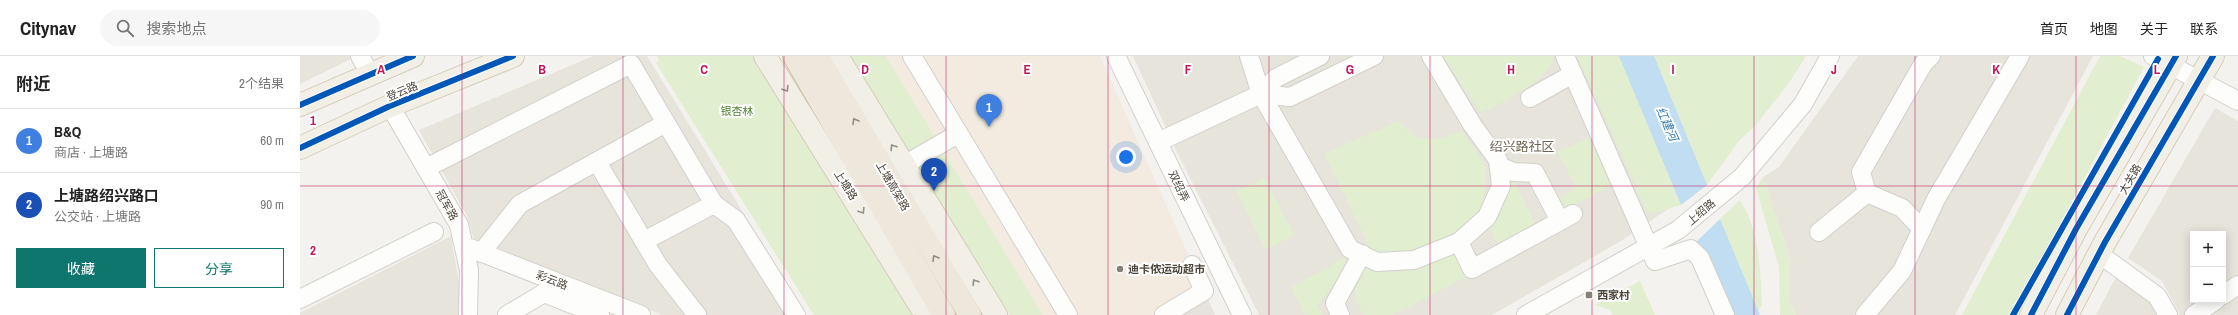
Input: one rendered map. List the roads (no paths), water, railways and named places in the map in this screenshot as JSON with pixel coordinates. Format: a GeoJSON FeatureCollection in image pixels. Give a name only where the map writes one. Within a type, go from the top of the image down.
{"type":"FeatureCollection","features":[{"type":"Feature","properties":{"kind":"highway","name":"上塘高架路"},"geometry":{"type":"LineString","coordinates":[[794,56],[944,315]]}},
{"type":"Feature","properties":{"kind":"highway","name":"上塘高架路"},"geometry":{"type":"LineString","coordinates":[[817,56],[970,315]]}},
{"type":"Feature","properties":{"kind":"main road"},"geometry":{"type":"LineString","coordinates":[[300,105],[365,65],[413,56]]}},
{"type":"Feature","properties":{"kind":"main road","name":"登云路"},"geometry":{"type":"LineString","coordinates":[[300,148],[390,106],[512,56]]}},
{"type":"Feature","properties":{"kind":"main road","name":"上塘路"},"geometry":{"type":"LineString","coordinates":[[765,56],[926,315]]}},
{"type":"Feature","properties":{"kind":"main road"},"geometry":{"type":"LineString","coordinates":[[837,56],[996,315]]}},
{"type":"Feature","properties":{"kind":"main road","name":"大关路"},"geometry":{"type":"LineString","coordinates":[[2067,315],[2099,254],[2213,56]]}},
{"type":"Feature","properties":{"kind":"main road","name":"大关路"},"geometry":{"type":"LineString","coordinates":[[2031,315],[2166,59]]}},
{"type":"Feature","properties":{"kind":"street"},"geometry":{"type":"LineString","coordinates":[[912,56],[1068,315]]}},
{"type":"Feature","properties":{"kind":"street","name":"双绍弄"},"geometry":{"type":"LineString","coordinates":[[1116,56],[1242,315]]}},
{"type":"Feature","properties":{"kind":"street"},"geometry":{"type":"LineString","coordinates":[[1249,56],[1261,94],[1350,249],[1377,262],[1414,260],[1459,242],[1487,217],[1501,186],[1498,160],[1473,126],[1431,56]]}},
{"type":"Feature","properties":{"kind":"street"},"geometry":{"type":"LineString","coordinates":[[1158,142],[1261,94],[1276,78],[1320,56]]}},
{"type":"Feature","properties":{"kind":"street"},"geometry":{"type":"LineString","coordinates":[[1261,94],[1290,97],[1374,56]]}},
{"type":"Feature","properties":{"kind":"street"},"geometry":{"type":"LineString","coordinates":[[1565,56],[1655,260],[1691,249],[1700,258],[1725,315]]}},
{"type":"Feature","properties":{"kind":"street","name":"上绍路"},"geometry":{"type":"LineString","coordinates":[[1526,315],[1678,230],[1742,177],[1803,104],[1830,56]]}},
{"type":"Feature","properties":{"kind":"street"},"geometry":{"type":"LineString","coordinates":[[1867,193],[1862,172],[1923,64],[1931,56]]}},
{"type":"Feature","properties":{"kind":"street"},"geometry":{"type":"LineString","coordinates":[[1865,315],[1902,271],[1936,199],[2020,56]]}},
{"type":"Feature","properties":{"kind":"street"},"geometry":{"type":"LineString","coordinates":[[2166,59],[2199,81],[2238,101]]}},
{"type":"Feature","properties":{"kind":"street"},"geometry":{"type":"LineString","coordinates":[[426,168],[631,64],[714,204],[736,220],[796,315]]}},
{"type":"Feature","properties":{"kind":"street"},"geometry":{"type":"LineString","coordinates":[[1530,98],[1573,74]]}},
{"type":"Feature","properties":{"kind":"street","name":"冠军路"},"geometry":{"type":"LineString","coordinates":[[390,106],[459,225],[469,270],[468,315]]}},
{"type":"Feature","properties":{"kind":"street"},"geometry":{"type":"LineString","coordinates":[[481,253],[520,204],[666,123]]}},
{"type":"Feature","properties":{"kind":"street"},"geometry":{"type":"LineString","coordinates":[[904,165],[958,134]]}},
{"type":"Feature","properties":{"kind":"street"},"geometry":{"type":"LineString","coordinates":[[597,162],[658,265],[697,315]]}},
{"type":"Feature","properties":{"kind":"street"},"geometry":{"type":"LineString","coordinates":[[1459,242],[1472,269],[1567,217],[1535,173],[1513,172],[1499,166]]}},
{"type":"Feature","properties":{"kind":"street"},"geometry":{"type":"LineString","coordinates":[[1867,193],[1902,208],[1922,229]]}},
{"type":"Feature","properties":{"kind":"street"},"geometry":{"type":"LineString","coordinates":[[1819,232],[1867,193]]}},
{"type":"Feature","properties":{"kind":"street"},"geometry":{"type":"LineString","coordinates":[[644,241],[714,204]]}},
{"type":"Feature","properties":{"kind":"street"},"geometry":{"type":"LineString","coordinates":[[300,299],[434,232]]}},
{"type":"Feature","properties":{"kind":"street","name":"彩云路"},"geometry":{"type":"LineString","coordinates":[[463,246],[640,315]]}},
{"type":"Feature","properties":{"kind":"street"},"geometry":{"type":"LineString","coordinates":[[1340,315],[1335,303],[1362,254]]}},
{"type":"Feature","properties":{"kind":"street"},"geometry":{"type":"LineString","coordinates":[[2099,254],[2158,296],[2168,315]]}},
{"type":"Feature","properties":{"kind":"street"},"geometry":{"type":"LineString","coordinates":[[1166,314],[1204,291],[1192,265]]}},
{"type":"Feature","properties":{"kind":"street"},"geometry":{"type":"LineString","coordinates":[[2226,293],[2238,285]]}},
{"type":"Feature","properties":{"kind":"street"},"geometry":{"type":"LineString","coordinates":[[507,315],[544,293],[600,315]]}},
{"type":"Feature","properties":{"kind":"street"},"geometry":{"type":"LineString","coordinates":[[2194,315],[2212,303]]}},
{"type":"Feature","properties":{"kind":"water","name":"红建河"},"geometry":{"type":"Polygon","coordinates":[[[1619,56],[1654,56],[1707,185],[1681,205],[1619,56]]]}},
{"type":"Feature","properties":{"kind":"water"},"geometry":{"type":"Polygon","coordinates":[[[1720,219],[1760,315],[1730,315],[1695,243],[1720,219]]]}},
{"type":"Feature","properties":{"kind":"place","name":"B&Q"},"geometry":{"type":"Point","coordinates":[989,127]}},
{"type":"Feature","properties":{"kind":"place","name":"上塘路绍兴路口"},"geometry":{"type":"Point","coordinates":[934,191]}},
{"type":"Feature","properties":{"kind":"place","name":"迪卡侬运动超市"},"geometry":{"type":"Point","coordinates":[1120,269]}},
{"type":"Feature","properties":{"kind":"place","name":"西家村"},"geometry":{"type":"Point","coordinates":[1589,295]}},
{"type":"Feature","properties":{"kind":"district","name":"绍兴路社区"},"geometry":{"type":"Point","coordinates":[1522,146]}},
{"type":"Feature","properties":{"kind":"park label","name":"银杏林"},"geometry":{"type":"Point","coordinates":[737,111]}}]}
